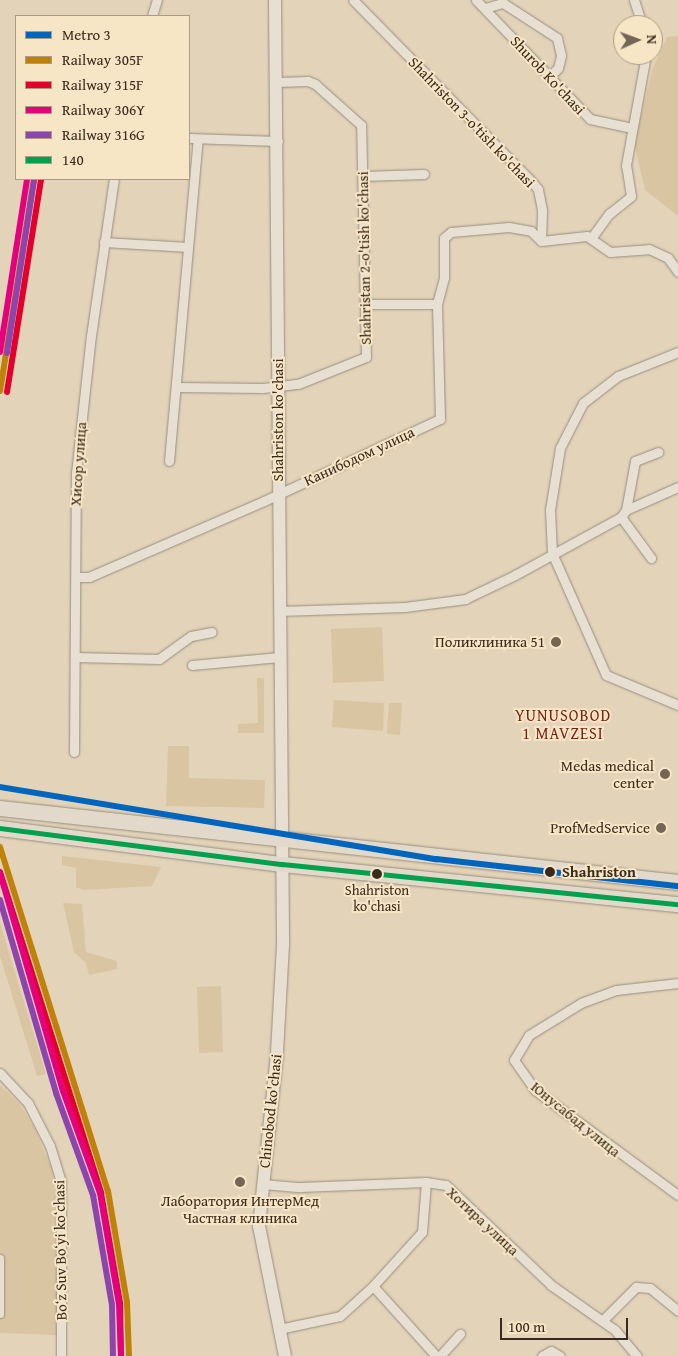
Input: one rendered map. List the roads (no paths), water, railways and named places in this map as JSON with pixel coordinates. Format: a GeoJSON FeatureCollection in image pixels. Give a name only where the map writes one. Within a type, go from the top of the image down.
{"type":"FeatureCollection","features":[{"type":"Feature","properties":{"kind":"main road","name":"Shahriston ko'chasi"},"geometry":{"type":"LineString","coordinates":[[275,0],[278,141],[277,387],[280,611],[274,657],[282,841]]}},
{"type":"Feature","properties":{"kind":"main road"},"geometry":{"type":"LineString","coordinates":[[0,808],[380,852],[678,882]]}},
{"type":"Feature","properties":{"kind":"main road"},"geometry":{"type":"LineString","coordinates":[[0,828],[282,864],[678,904]]}},
{"type":"Feature","properties":{"kind":"main road","name":"Chinobod ko'chasi"},"geometry":{"type":"LineString","coordinates":[[282,841],[282,980],[262,1184],[260,1234],[285,1356]]}},
{"type":"Feature","properties":{"kind":"main road"},"geometry":{"type":"LineString","coordinates":[[379,874],[380,852]]}},
{"type":"Feature","properties":{"kind":"street"},"geometry":{"type":"LineString","coordinates":[[152,15],[157,0]]}},
{"type":"Feature","properties":{"kind":"street","name":"Shahriston 3-o'tish ko'chasi"},"geometry":{"type":"LineString","coordinates":[[353,0],[538,189],[542,210],[541,241]]}},
{"type":"Feature","properties":{"kind":"street","name":"Shurob Ko'chasi"},"geometry":{"type":"LineString","coordinates":[[476,0],[590,119],[632,128]]}},
{"type":"Feature","properties":{"kind":"street"},"geometry":{"type":"LineString","coordinates":[[634,0],[639,15]]}},
{"type":"Feature","properties":{"kind":"street"},"geometry":{"type":"LineString","coordinates":[[485,8],[503,3],[557,38],[561,56],[558,68],[549,77]]}},
{"type":"Feature","properties":{"kind":"street"},"geometry":{"type":"LineString","coordinates":[[366,304],[437,304],[444,277],[444,238],[451,232],[509,227],[530,231],[541,241],[592,237],[609,214],[631,196],[626,165],[644,65]]}},
{"type":"Feature","properties":{"kind":"street","name":"Shahristan 2-o'tish ko'chasi"},"geometry":{"type":"LineString","coordinates":[[177,387],[277,387],[298,384],[366,357],[363,176],[360,122],[308,81],[277,82]]}},
{"type":"Feature","properties":{"kind":"street"},"geometry":{"type":"LineString","coordinates":[[170,460],[188,247],[193,138],[278,141]]}},
{"type":"Feature","properties":{"kind":"street"},"geometry":{"type":"LineString","coordinates":[[363,176],[424,174]]}},
{"type":"Feature","properties":{"kind":"street","name":"Хисор улица"},"geometry":{"type":"LineString","coordinates":[[74,752],[76,473],[104,242],[114,180]]}},
{"type":"Feature","properties":{"kind":"street"},"geometry":{"type":"LineString","coordinates":[[592,237],[606,251],[650,250],[661,253],[677,269]]}},
{"type":"Feature","properties":{"kind":"street"},"geometry":{"type":"LineString","coordinates":[[104,242],[188,247]]}},
{"type":"Feature","properties":{"kind":"street","name":"Канибодом улица"},"geometry":{"type":"LineString","coordinates":[[76,577],[89,577],[440,419],[437,304]]}},
{"type":"Feature","properties":{"kind":"street"},"geometry":{"type":"LineString","coordinates":[[678,352],[618,376],[591,395],[577,411],[560,448],[552,487],[552,553],[606,675],[678,705]]}},
{"type":"Feature","properties":{"kind":"street"},"geometry":{"type":"LineString","coordinates":[[651,558],[623,513],[635,460],[658,452]]}},
{"type":"Feature","properties":{"kind":"street"},"geometry":{"type":"LineString","coordinates":[[280,611],[442,604],[465,599],[515,575],[623,513],[678,487]]}},
{"type":"Feature","properties":{"kind":"street"},"geometry":{"type":"LineString","coordinates":[[75,656],[159,659],[191,636],[212,632]]}},
{"type":"Feature","properties":{"kind":"street"},"geometry":{"type":"LineString","coordinates":[[192,665],[274,657]]}},
{"type":"Feature","properties":{"kind":"street","name":"Юнусабад улица"},"geometry":{"type":"LineString","coordinates":[[678,983],[616,990],[581,1003],[529,1035],[514,1060],[536,1090],[678,1195]]}},
{"type":"Feature","properties":{"kind":"street","name":"Boʻz Suv Boʻyi koʻchasi"},"geometry":{"type":"LineString","coordinates":[[0,1073],[28,1103],[50,1146],[61,1181],[61,1356]]}},
{"type":"Feature","properties":{"kind":"street"},"geometry":{"type":"LineString","coordinates":[[279,1329],[340,1316],[373,1286],[422,1232],[426,1182]]}},
{"type":"Feature","properties":{"kind":"street","name":"Хотира улица"},"geometry":{"type":"LineString","coordinates":[[262,1184],[300,1187],[440,1183],[452,1190],[551,1285],[603,1320],[637,1356]]}},
{"type":"Feature","properties":{"kind":"street"},"geometry":{"type":"LineString","coordinates":[[0,1258],[0,1314]]}},
{"type":"Feature","properties":{"kind":"street"},"geometry":{"type":"LineString","coordinates":[[373,1286],[436,1356]]}},
{"type":"Feature","properties":{"kind":"street"},"geometry":{"type":"LineString","coordinates":[[603,1320],[636,1287],[650,1288],[678,1311]]}},
{"type":"Feature","properties":{"kind":"street"},"geometry":{"type":"LineString","coordinates":[[440,1356],[460,1334]]}},
{"type":"Feature","properties":{"kind":"street"},"geometry":{"type":"LineString","coordinates":[[542,1356],[551,1351],[560,1356]]}},
{"type":"Feature","properties":{"kind":"metro line","name":"3"},"geometry":{"type":"LineString","coordinates":[[0,787],[436,859],[678,886]]}},
{"type":"Feature","properties":{"kind":"rail line","name":"306Y"},"geometry":{"type":"LineString","coordinates":[[0,352],[27,180]]}},
{"type":"Feature","properties":{"kind":"rail line","name":"305F"},"geometry":{"type":"LineString","coordinates":[[0,391],[34,180]]}},
{"type":"Feature","properties":{"kind":"rail line","name":"316G"},"geometry":{"type":"LineString","coordinates":[[7,353],[34,180]]}},
{"type":"Feature","properties":{"kind":"rail line","name":"315F"},"geometry":{"type":"LineString","coordinates":[[7,392],[41,180]]}},
{"type":"Feature","properties":{"kind":"rail line","name":"305F"},"geometry":{"type":"LineString","coordinates":[[0,847],[108,1191],[127,1302],[129,1356]]}},
{"type":"Feature","properties":{"kind":"rail line","name":"315F"},"geometry":{"type":"LineString","coordinates":[[0,872],[101,1193],[120,1303],[121,1356]]}},
{"type":"Feature","properties":{"kind":"rail line","name":"306Y"},"geometry":{"type":"LineString","coordinates":[[0,873],[63,1091],[100,1193],[119,1304],[121,1356]]}},
{"type":"Feature","properties":{"kind":"rail line","name":"316G"},"geometry":{"type":"LineString","coordinates":[[0,900],[56,1093],[93,1195],[112,1305],[113,1356]]}},
{"type":"Feature","properties":{"kind":"place","name":"Поликлиника 51"},"geometry":{"type":"Point","coordinates":[556,642]}},
{"type":"Feature","properties":{"kind":"place","name":"Medas medical center"},"geometry":{"type":"Point","coordinates":[665,774]}},
{"type":"Feature","properties":{"kind":"place","name":"ProfMedService"},"geometry":{"type":"Point","coordinates":[661,828]}},
{"type":"Feature","properties":{"kind":"place","name":"Shahriston"},"geometry":{"type":"Point","coordinates":[550,872]}},
{"type":"Feature","properties":{"kind":"place","name":"Shahriston ko'chasi"},"geometry":{"type":"Point","coordinates":[377,874]}},
{"type":"Feature","properties":{"kind":"place","name":"Лаборатория ИнтерМед Частная клиника"},"geometry":{"type":"Point","coordinates":[240,1182]}},
{"type":"Feature","properties":{"kind":"district","name":"YUNUSOBOD 1 MAVZESI"},"geometry":{"type":"Point","coordinates":[563,724]}}]}
